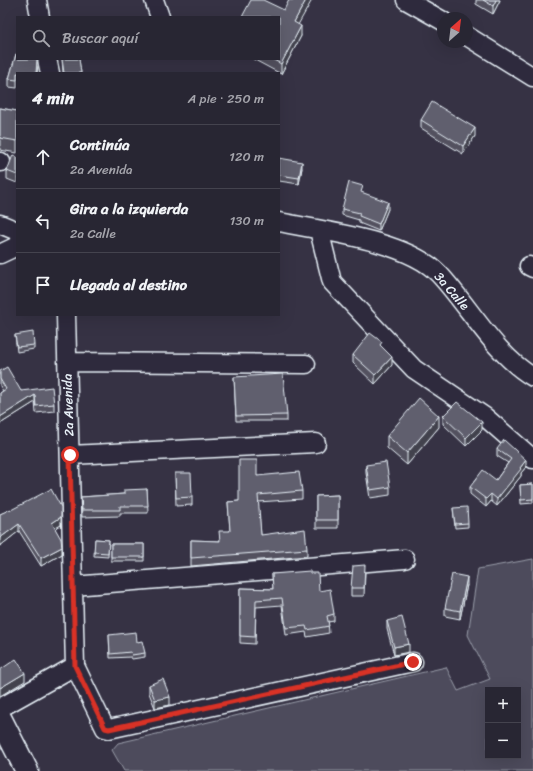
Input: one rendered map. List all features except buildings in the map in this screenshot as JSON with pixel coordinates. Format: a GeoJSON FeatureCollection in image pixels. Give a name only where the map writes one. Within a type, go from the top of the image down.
{"type":"FeatureCollection","features":[{"type":"Feature","properties":{"kind":"main road"},"geometry":{"type":"LineString","coordinates":[[0,718],[27,771]]}},
{"type":"Feature","properties":{"kind":"street"},"geometry":{"type":"LineString","coordinates":[[37,0],[40,16]]}},
{"type":"Feature","properties":{"kind":"street"},"geometry":{"type":"LineString","coordinates":[[154,0],[160,16]]}},
{"type":"Feature","properties":{"kind":"street"},"geometry":{"type":"LineString","coordinates":[[406,0],[437,18]]}},
{"type":"Feature","properties":{"kind":"street"},"geometry":{"type":"LineString","coordinates":[[473,40],[533,77]]}},
{"type":"Feature","properties":{"kind":"street"},"geometry":{"type":"LineString","coordinates":[[47,60],[50,72]]}},
{"type":"Feature","properties":{"kind":"street","name":"3a Calle"},"geometry":{"type":"LineString","coordinates":[[280,222],[386,245],[412,254],[438,273],[511,362],[533,377]]}},
{"type":"Feature","properties":{"kind":"street"},"geometry":{"type":"LineString","coordinates":[[0,224],[16,231]]}},
{"type":"Feature","properties":{"kind":"street"},"geometry":{"type":"LineString","coordinates":[[319,230],[332,282],[414,369],[485,417],[533,459]]}},
{"type":"Feature","properties":{"kind":"street"},"geometry":{"type":"LineString","coordinates":[[0,254],[16,246]]}},
{"type":"Feature","properties":{"kind":"street","name":"2a Avenida"},"geometry":{"type":"LineString","coordinates":[[66,316],[75,666],[105,728],[109,729],[413,662]]}},
{"type":"Feature","properties":{"kind":"street"},"geometry":{"type":"LineString","coordinates":[[67,362],[306,364]]}},
{"type":"Feature","properties":{"kind":"street"},"geometry":{"type":"LineString","coordinates":[[70,455],[316,443]]}},
{"type":"Feature","properties":{"kind":"street"},"geometry":{"type":"LineString","coordinates":[[73,586],[405,559]]}},
{"type":"Feature","properties":{"kind":"street"},"geometry":{"type":"LineString","coordinates":[[0,708],[75,666]]}},
{"type":"Feature","properties":{"kind":"shaded area"},"geometry":{"type":"Polygon","coordinates":[[[533,559],[533,771],[124,771],[112,750],[118,743],[446,667],[458,691],[490,679],[468,635],[478,569],[533,559]]]}},
{"type":"Feature","properties":{"kind":"route"},"geometry":{"type":"LineString","coordinates":[[70,455],[75,666],[105,728],[109,729],[413,662]]}}]}
